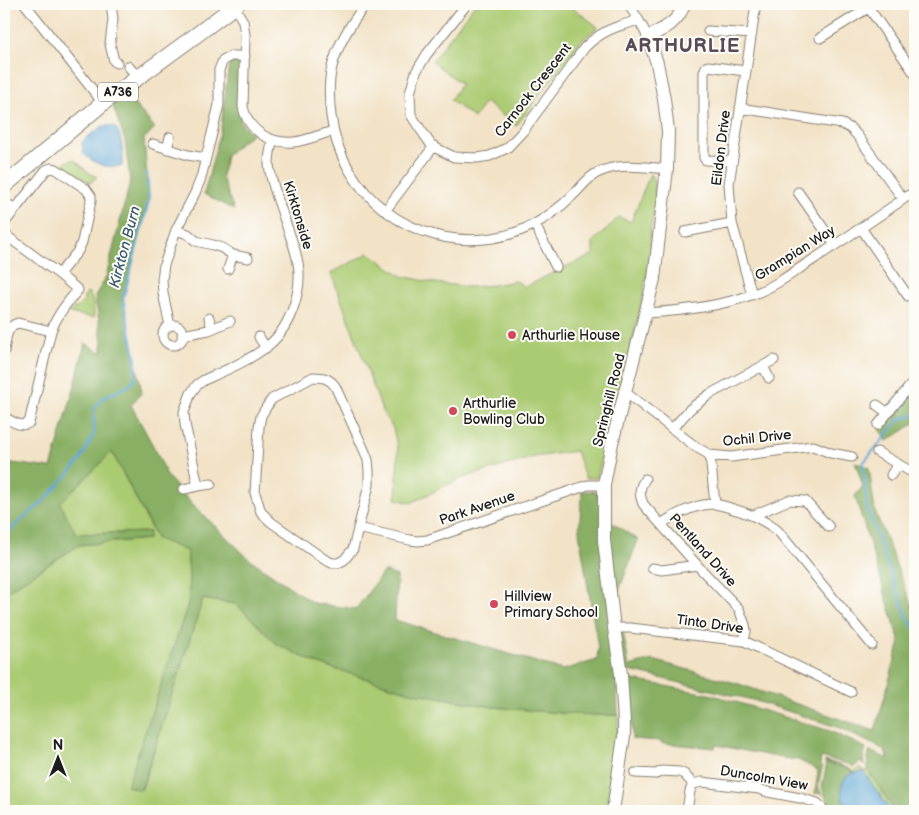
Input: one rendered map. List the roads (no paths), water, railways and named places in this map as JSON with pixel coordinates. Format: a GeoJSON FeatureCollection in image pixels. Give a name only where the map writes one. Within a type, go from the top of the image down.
{"type":"FeatureCollection","features":[{"type":"Feature","properties":{"kind":"main road","name":"A736"},"geometry":{"type":"LineString","coordinates":[[4,186],[103,104],[133,71],[235,5]]}},
{"type":"Feature","properties":{"kind":"street"},"geometry":{"type":"LineString","coordinates":[[26,4],[103,104]]}},
{"type":"Feature","properties":{"kind":"street"},"geometry":{"type":"LineString","coordinates":[[111,4],[113,19],[110,44],[114,61],[117,63]]}},
{"type":"Feature","properties":{"kind":"street"},"geometry":{"type":"LineString","coordinates":[[366,4],[351,23],[340,45],[332,68],[328,98],[333,131],[341,155],[352,176],[368,197],[400,222],[444,238],[492,238],[515,233],[535,225],[552,214],[596,173],[628,165],[667,168]]}},
{"type":"Feature","properties":{"kind":"street","name":"Carnock Crescent"},"geometry":{"type":"LineString","coordinates":[[467,4],[427,54],[416,72],[410,92],[411,115],[423,133],[434,146],[454,157],[477,158],[490,156],[507,148],[585,47],[604,33],[619,26],[630,24],[638,19]]}},
{"type":"Feature","properties":{"kind":"street","name":"Springhill Road"},"geometry":{"type":"LineString","coordinates":[[613,811],[624,736],[624,716],[622,683],[604,540],[604,485],[612,443],[654,279],[667,168],[668,131],[657,64],[648,37],[628,4]]}},
{"type":"Feature","properties":{"kind":"street"},"geometry":{"type":"LineString","coordinates":[[648,37],[663,30],[675,21],[684,4]]}},
{"type":"Feature","properties":{"kind":"street","name":"Eildon Drive"},"geometry":{"type":"LineString","coordinates":[[752,295],[732,223],[729,195],[732,161],[756,4]]}},
{"type":"Feature","properties":{"kind":"street"},"geometry":{"type":"LineString","coordinates":[[235,5],[243,21],[245,35],[244,107],[245,116],[251,125],[272,141],[295,142],[333,131]]}},
{"type":"Feature","properties":{"kind":"street"},"geometry":{"type":"LineString","coordinates":[[820,38],[867,6],[915,74]]}},
{"type":"Feature","properties":{"kind":"street"},"geometry":{"type":"LineString","coordinates":[[708,31],[752,34]]}},
{"type":"Feature","properties":{"kind":"street"},"geometry":{"type":"LineString","coordinates":[[170,326],[163,293],[162,279],[165,260],[176,230],[201,178],[219,105],[220,70],[223,60],[231,56],[245,56]]}},
{"type":"Feature","properties":{"kind":"street"},"geometry":{"type":"LineString","coordinates":[[732,161],[706,160],[704,158],[704,72],[708,66],[745,71]]}},
{"type":"Feature","properties":{"kind":"street"},"geometry":{"type":"LineString","coordinates":[[740,108],[842,124],[850,128],[903,199]]}},
{"type":"Feature","properties":{"kind":"street"},"geometry":{"type":"LineString","coordinates":[[167,149],[170,137]]}},
{"type":"Feature","properties":{"kind":"street","name":"Kirktonside"},"geometry":{"type":"LineString","coordinates":[[198,486],[184,412],[191,393],[204,380],[254,356],[266,348],[281,332],[291,314],[295,300],[298,265],[269,163],[272,141]]}},
{"type":"Feature","properties":{"kind":"street"},"geometry":{"type":"LineString","coordinates":[[153,144],[188,156],[205,158]]}},
{"type":"Feature","properties":{"kind":"street"},"geometry":{"type":"LineString","coordinates":[[385,211],[434,146]]}},
{"type":"Feature","properties":{"kind":"street"},"geometry":{"type":"LineString","coordinates":[[6,221],[46,170],[51,168],[56,168],[89,192],[91,201],[82,242],[78,251],[59,274]]}},
{"type":"Feature","properties":{"kind":"street","name":"Grampian Way"},"geometry":{"type":"LineString","coordinates":[[646,313],[666,312],[716,304],[752,295],[775,284],[835,246],[915,191]]}},
{"type":"Feature","properties":{"kind":"street"},"geometry":{"type":"LineString","coordinates":[[798,192],[835,246]]}},
{"type":"Feature","properties":{"kind":"street"},"geometry":{"type":"LineString","coordinates":[[6,203],[15,209]]}},
{"type":"Feature","properties":{"kind":"street"},"geometry":{"type":"LineString","coordinates":[[685,232],[732,223]]}},
{"type":"Feature","properties":{"kind":"street"},"geometry":{"type":"LineString","coordinates":[[535,225],[556,267]]}},
{"type":"Feature","properties":{"kind":"street"},"geometry":{"type":"LineString","coordinates":[[860,228],[908,296],[915,290]]}},
{"type":"Feature","properties":{"kind":"street"},"geometry":{"type":"LineString","coordinates":[[176,230],[188,234],[196,241],[222,248],[233,255],[248,258]]}},
{"type":"Feature","properties":{"kind":"street"},"geometry":{"type":"LineString","coordinates":[[4,234],[78,290],[55,320],[29,423],[22,426],[4,417]]}},
{"type":"Feature","properties":{"kind":"street"},"geometry":{"type":"LineString","coordinates":[[228,269],[233,255]]}},
{"type":"Feature","properties":{"kind":"street"},"geometry":{"type":"LineString","coordinates":[[209,318],[212,328]]}},
{"type":"Feature","properties":{"kind":"street"},"geometry":{"type":"LineString","coordinates":[[182,336],[230,321]]}},
{"type":"Feature","properties":{"kind":"street"},"geometry":{"type":"LineString","coordinates":[[4,351],[8,330],[14,324],[51,331]]}},
{"type":"Feature","properties":{"kind":"street"},"geometry":{"type":"LineString","coordinates":[[170,326],[178,328],[182,332],[180,342],[174,345],[165,342],[163,336],[167,327],[170,326]]}},
{"type":"Feature","properties":{"kind":"street"},"geometry":{"type":"LineString","coordinates":[[259,337],[266,348]]}},
{"type":"Feature","properties":{"kind":"street"},"geometry":{"type":"LineString","coordinates":[[672,429],[690,408],[710,394],[774,360]]}},
{"type":"Feature","properties":{"kind":"street"},"geometry":{"type":"LineString","coordinates":[[763,366],[769,378]]}},
{"type":"Feature","properties":{"kind":"street"},"geometry":{"type":"LineString","coordinates":[[313,377],[327,378],[335,386],[368,460],[369,485],[358,528],[353,549],[349,555],[338,563],[332,563],[270,522],[261,512],[258,505],[255,493],[261,416],[272,399],[313,377]]}},
{"type":"Feature","properties":{"kind":"street"},"geometry":{"type":"LineString","coordinates":[[878,426],[915,382]]}},
{"type":"Feature","properties":{"kind":"street","name":"Ochil Drive"},"geometry":{"type":"LineString","coordinates":[[625,392],[696,447],[710,455],[731,457],[813,446],[852,457]]}},
{"type":"Feature","properties":{"kind":"street"},"geometry":{"type":"LineString","coordinates":[[877,405],[888,413]]}},
{"type":"Feature","properties":{"kind":"street"},"geometry":{"type":"LineString","coordinates":[[877,452],[915,474]]}},
{"type":"Feature","properties":{"kind":"street"},"geometry":{"type":"LineString","coordinates":[[710,455],[715,504]]}},
{"type":"Feature","properties":{"kind":"street"},"geometry":{"type":"LineString","coordinates":[[891,474],[898,464]]}},
{"type":"Feature","properties":{"kind":"street","name":"Pentland Drive"},"geometry":{"type":"LineString","coordinates":[[645,479],[639,487],[639,495],[643,504],[696,565],[739,609],[745,625],[744,641]]}},
{"type":"Feature","properties":{"kind":"street"},"geometry":{"type":"LineString","coordinates":[[184,489],[211,484]]}},
{"type":"Feature","properties":{"kind":"street","name":"Park Avenue"},"geometry":{"type":"LineString","coordinates":[[358,528],[410,540],[427,540],[588,485],[604,485]]}},
{"type":"Feature","properties":{"kind":"street"},"geometry":{"type":"LineString","coordinates":[[754,515],[789,500],[805,501],[829,527]]}},
{"type":"Feature","properties":{"kind":"street"},"geometry":{"type":"LineString","coordinates":[[661,524],[676,514],[700,506],[715,504],[754,515],[769,523],[778,531],[864,632],[872,645]]}},
{"type":"Feature","properties":{"kind":"street"},"geometry":{"type":"LineString","coordinates":[[652,568],[662,570],[696,565]]}},
{"type":"Feature","properties":{"kind":"street","name":"Tinto Drive"},"geometry":{"type":"LineString","coordinates":[[614,628],[630,628],[744,641],[851,692]]}},
{"type":"Feature","properties":{"kind":"street"},"geometry":{"type":"LineString","coordinates":[[635,773],[679,772],[684,774],[693,784],[687,811]]}},
{"type":"Feature","properties":{"kind":"street","name":"Duncolm View"},"geometry":{"type":"LineString","coordinates":[[693,784],[702,782],[716,783],[726,786],[759,789],[817,803],[825,811]]}},
{"type":"Feature","properties":{"kind":"water"},"geometry":{"type":"Polygon","coordinates":[[[103,126],[115,127],[119,134],[122,145],[122,166],[111,167],[101,165],[83,153],[82,142],[103,126]]]}},
{"type":"Feature","properties":{"kind":"water"},"geometry":{"type":"Polygon","coordinates":[[[863,771],[891,811],[848,811],[843,802],[841,791],[843,781],[851,774],[863,771]]]}},
{"type":"Feature","properties":{"kind":"waterway","name":"Kirkton Burn"},"geometry":{"type":"LineString","coordinates":[[4,540],[14,526],[43,502],[80,461],[94,434],[94,409],[103,398],[130,385],[135,378],[136,361],[123,299],[149,200],[147,173]]}},
{"type":"Feature","properties":{"kind":"waterway"},"geometry":{"type":"LineString","coordinates":[[915,415],[900,419],[863,463],[867,509],[907,617],[915,629]]}},
{"type":"Feature","properties":{"kind":"place","name":"Arthurlie House"},"geometry":{"type":"Point","coordinates":[512,335]}},
{"type":"Feature","properties":{"kind":"place","name":"Arthurlie Bowling Club"},"geometry":{"type":"Point","coordinates":[453,411]}},
{"type":"Feature","properties":{"kind":"place","name":"Hillview Primary School"},"geometry":{"type":"Point","coordinates":[494,604]}},
{"type":"Feature","properties":{"kind":"district","name":"ARTHURLIE"},"geometry":{"type":"Point","coordinates":[683,46]}}]}
